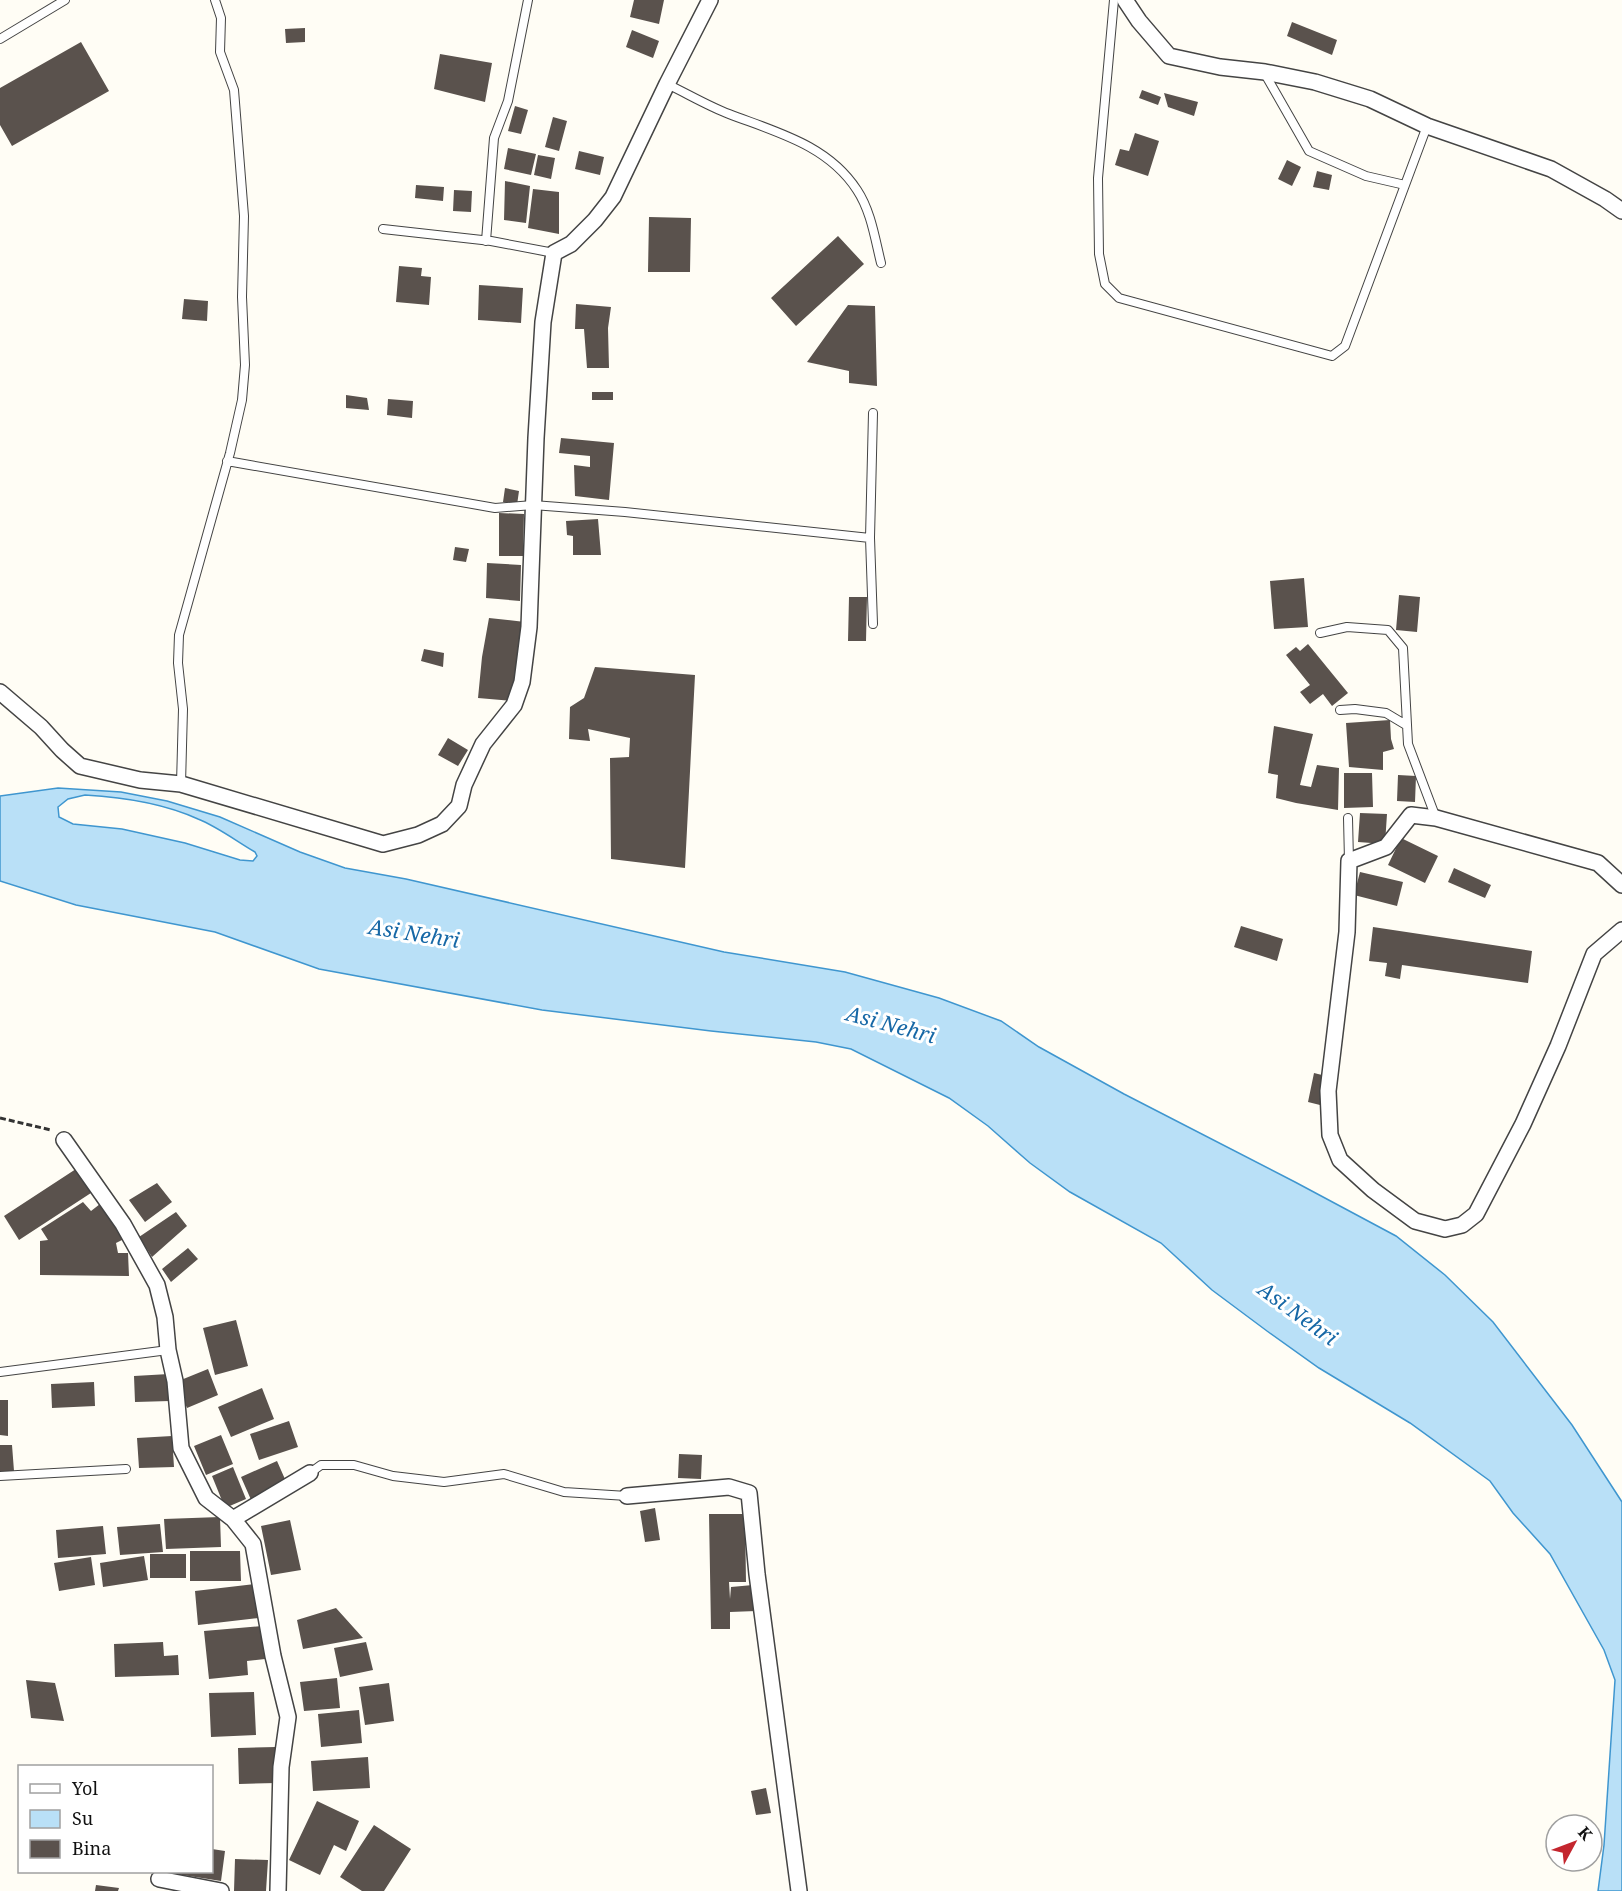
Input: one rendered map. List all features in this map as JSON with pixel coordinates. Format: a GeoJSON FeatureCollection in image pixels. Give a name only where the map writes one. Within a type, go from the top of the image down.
{"type":"FeatureCollection","features":[{"type":"Feature","properties":{"kind":"street"},"geometry":{"type":"LineString","coordinates":[[0,692],[80,766],[140,780],[182,784],[383,844],[418,836],[442,824],[459,806],[464,785],[483,744],[514,705],[522,682],[529,627],[543,322],[554,254],[571,244],[595,220],[613,197],[710,0]]}},
{"type":"Feature","properties":{"kind":"street"},"geometry":{"type":"LineString","coordinates":[[1125,0],[1139,21],[1169,56],[1220,67],[1264,72],[1315,82],[1370,99],[1427,126],[1551,170],[1605,199],[1622,211]]}},
{"type":"Feature","properties":{"kind":"street"},"geometry":{"type":"LineString","coordinates":[[1622,885],[1598,863],[1436,818],[1411,815],[1386,848],[1349,861],[1347,932],[1328,1090],[1330,1135],[1340,1160],[1373,1190],[1416,1221],[1445,1229],[1462,1225],[1476,1214],[1524,1124],[1594,954],[1622,930]]}},
{"type":"Feature","properties":{"kind":"street"},"geometry":{"type":"LineString","coordinates":[[64,1140],[123,1224],[157,1285],[165,1317],[168,1350],[175,1381],[181,1448],[206,1498],[233,1519],[253,1544],[273,1656],[288,1717],[281,1767],[278,1891]]}},
{"type":"Feature","properties":{"kind":"street"},"geometry":{"type":"LineString","coordinates":[[233,1519],[310,1473]]}},
{"type":"Feature","properties":{"kind":"street"},"geometry":{"type":"LineString","coordinates":[[627,1496],[729,1487],[749,1493],[757,1574],[799,1891]]}},
{"type":"Feature","properties":{"kind":"street"},"geometry":{"type":"LineString","coordinates":[[159,1879],[221,1891]]}},
{"type":"Feature","properties":{"kind":"lane"},"geometry":{"type":"LineString","coordinates":[[0,39],[65,0]]}},
{"type":"Feature","properties":{"kind":"lane"},"geometry":{"type":"LineString","coordinates":[[182,784],[183,709],[177,663],[179,635],[242,400],[245,365],[242,297],[244,216],[234,90],[220,52],[221,18],[215,0]]}},
{"type":"Feature","properties":{"kind":"lane"},"geometry":{"type":"LineString","coordinates":[[486,241],[494,138],[508,101],[528,0]]}},
{"type":"Feature","properties":{"kind":"lane"},"geometry":{"type":"LineString","coordinates":[[1114,0],[1098,178],[1099,254],[1105,284],[1119,298],[1332,356],[1344,346],[1427,126]]}},
{"type":"Feature","properties":{"kind":"lane"},"geometry":{"type":"LineString","coordinates":[[1264,72],[1309,152],[1366,176],[1405,185]]}},
{"type":"Feature","properties":{"kind":"lane"},"geometry":{"type":"LineString","coordinates":[[667,84],[726,113],[814,148],[837,166],[857,190],[869,216],[881,263]]}},
{"type":"Feature","properties":{"kind":"lane"},"geometry":{"type":"LineString","coordinates":[[383,229],[486,241],[554,254]]}},
{"type":"Feature","properties":{"kind":"lane"},"geometry":{"type":"LineString","coordinates":[[873,413],[870,538],[873,624]]}},
{"type":"Feature","properties":{"kind":"lane"},"geometry":{"type":"LineString","coordinates":[[227,461],[495,508],[533,505],[625,512],[870,538]]}},
{"type":"Feature","properties":{"kind":"lane"},"geometry":{"type":"LineString","coordinates":[[1320,633],[1347,627],[1388,630],[1403,648],[1408,744],[1436,818]]}},
{"type":"Feature","properties":{"kind":"lane"},"geometry":{"type":"LineString","coordinates":[[1340,710],[1355,709],[1386,713],[1407,725]]}},
{"type":"Feature","properties":{"kind":"lane"},"geometry":{"type":"LineString","coordinates":[[1348,818],[1349,861]]}},
{"type":"Feature","properties":{"kind":"lane"},"geometry":{"type":"LineString","coordinates":[[0,1372],[168,1350]]}},
{"type":"Feature","properties":{"kind":"lane"},"geometry":{"type":"LineString","coordinates":[[310,1473],[321,1465],[354,1465],[393,1476],[444,1482],[504,1474],[564,1492],[627,1496]]}},
{"type":"Feature","properties":{"kind":"lane"},"geometry":{"type":"LineString","coordinates":[[0,1476],[126,1468]]}},
{"type":"Feature","properties":{"kind":"path"},"geometry":{"type":"LineString","coordinates":[[0,1118],[51,1130],[64,1140]]}},
{"type":"Feature","properties":{"kind":"water","name":"Asi Nehri"},"geometry":{"type":"Polygon","coordinates":[[[58,788],[121,792],[167,801],[220,817],[300,852],[345,868],[406,879],[724,952],[845,972],[939,998],[1001,1021],[1039,1047],[1124,1094],[1396,1236],[1445,1275],[1493,1322],[1572,1425],[1622,1502],[1622,1891],[1598,1891],[1600,1873],[1604,1873],[1615,1680],[1604,1650],[1550,1554],[1513,1513],[1490,1481],[1410,1423],[1319,1368],[1267,1331],[1212,1290],[1161,1243],[1070,1192],[1030,1163],[988,1126],[949,1098],[851,1049],[816,1042],[542,1010],[319,969],[215,932],[76,905],[0,881],[0,796],[58,788]],[[85,795],[68,799],[58,807],[59,817],[73,824],[122,829],[185,843],[240,860],[253,861],[257,856],[255,852],[205,822],[171,809],[128,800],[85,795]]]}},
{"type":"Feature","properties":{"kind":"building"},"geometry":{"type":"Polygon","coordinates":[[[634,0],[664,0],[659,24],[630,17],[634,0]]]}},
{"type":"Feature","properties":{"kind":"building"},"geometry":{"type":"Polygon","coordinates":[[[1292,22],[1337,40],[1332,55],[1287,36],[1292,22]]]}},
{"type":"Feature","properties":{"kind":"building"},"geometry":{"type":"Polygon","coordinates":[[[305,28],[305,42],[286,43],[285,29],[305,28]]]}},
{"type":"Feature","properties":{"kind":"building"},"geometry":{"type":"Polygon","coordinates":[[[632,30],[659,41],[653,58],[626,47],[632,30]]]}},
{"type":"Feature","properties":{"kind":"building"},"geometry":{"type":"Polygon","coordinates":[[[81,42],[109,91],[12,146],[0,125],[0,88],[81,42]]]}},
{"type":"Feature","properties":{"kind":"building"},"geometry":{"type":"Polygon","coordinates":[[[440,54],[492,63],[485,102],[434,89],[440,54]]]}},
{"type":"Feature","properties":{"kind":"building"},"geometry":{"type":"Polygon","coordinates":[[[1142,90],[1161,97],[1158,105],[1139,98],[1142,90]]]}},
{"type":"Feature","properties":{"kind":"building"},"geometry":{"type":"Polygon","coordinates":[[[1164,93],[1198,102],[1194,116],[1168,107],[1164,93]]]}},
{"type":"Feature","properties":{"kind":"building"},"geometry":{"type":"Polygon","coordinates":[[[515,106],[528,110],[521,134],[508,131],[515,106]]]}},
{"type":"Feature","properties":{"kind":"building"},"geometry":{"type":"Polygon","coordinates":[[[553,117],[567,121],[559,151],[545,147],[553,117]]]}},
{"type":"Feature","properties":{"kind":"building"},"geometry":{"type":"Polygon","coordinates":[[[1135,133],[1159,141],[1148,176],[1115,165],[1120,149],[1129,151],[1135,133]]]}},
{"type":"Feature","properties":{"kind":"building"},"geometry":{"type":"Polygon","coordinates":[[[508,148],[536,154],[531,175],[504,169],[508,148]]]}},
{"type":"Feature","properties":{"kind":"building"},"geometry":{"type":"Polygon","coordinates":[[[579,151],[604,157],[600,175],[575,169],[579,151]]]}},
{"type":"Feature","properties":{"kind":"building"},"geometry":{"type":"Polygon","coordinates":[[[538,155],[555,158],[551,179],[534,175],[538,155]]]}},
{"type":"Feature","properties":{"kind":"building"},"geometry":{"type":"Polygon","coordinates":[[[1287,160],[1301,167],[1292,186],[1278,179],[1287,160]]]}},
{"type":"Feature","properties":{"kind":"building"},"geometry":{"type":"Polygon","coordinates":[[[1317,171],[1332,175],[1329,190],[1313,187],[1317,171]]]}},
{"type":"Feature","properties":{"kind":"building"},"geometry":{"type":"Polygon","coordinates":[[[505,181],[530,186],[526,223],[504,220],[505,181]]]}},
{"type":"Feature","properties":{"kind":"building"},"geometry":{"type":"Polygon","coordinates":[[[416,185],[444,187],[443,201],[415,198],[416,185]]]}},
{"type":"Feature","properties":{"kind":"building"},"geometry":{"type":"Polygon","coordinates":[[[533,189],[559,192],[559,234],[528,228],[533,189]]]}},
{"type":"Feature","properties":{"kind":"building"},"geometry":{"type":"Polygon","coordinates":[[[454,190],[472,191],[471,212],[453,211],[454,190]]]}},
{"type":"Feature","properties":{"kind":"building"},"geometry":{"type":"Polygon","coordinates":[[[649,217],[691,218],[690,272],[648,272],[649,217]]]}},
{"type":"Feature","properties":{"kind":"building"},"geometry":{"type":"Polygon","coordinates":[[[838,236],[864,264],[796,326],[771,298],[838,236]]]}},
{"type":"Feature","properties":{"kind":"building"},"geometry":{"type":"Polygon","coordinates":[[[399,266],[422,268],[421,276],[431,277],[429,305],[396,302],[399,266]]]}},
{"type":"Feature","properties":{"kind":"building"},"geometry":{"type":"Polygon","coordinates":[[[479,285],[523,288],[521,323],[478,320],[479,285]]]}},
{"type":"Feature","properties":{"kind":"building"},"geometry":{"type":"Polygon","coordinates":[[[184,299],[208,301],[207,321],[182,319],[184,299]]]}},
{"type":"Feature","properties":{"kind":"building"},"geometry":{"type":"Polygon","coordinates":[[[576,304],[611,307],[608,328],[609,368],[587,368],[584,329],[575,329],[576,304]]]}},
{"type":"Feature","properties":{"kind":"building"},"geometry":{"type":"Polygon","coordinates":[[[848,305],[875,306],[877,386],[849,383],[849,371],[807,362],[848,305]]]}},
{"type":"Feature","properties":{"kind":"building"},"geometry":{"type":"Polygon","coordinates":[[[592,392],[613,392],[613,400],[592,400],[592,392]]]}},
{"type":"Feature","properties":{"kind":"building"},"geometry":{"type":"Polygon","coordinates":[[[346,395],[367,398],[369,410],[346,408],[346,395]]]}},
{"type":"Feature","properties":{"kind":"building"},"geometry":{"type":"Polygon","coordinates":[[[388,399],[413,401],[412,418],[387,415],[388,399]]]}},
{"type":"Feature","properties":{"kind":"building"},"geometry":{"type":"Polygon","coordinates":[[[561,438],[614,443],[609,500],[575,496],[574,465],[590,467],[590,456],[559,453],[561,438]]]}},
{"type":"Feature","properties":{"kind":"building"},"geometry":{"type":"Polygon","coordinates":[[[505,488],[519,491],[517,505],[503,502],[505,488]]]}},
{"type":"Feature","properties":{"kind":"building"},"geometry":{"type":"Polygon","coordinates":[[[499,513],[524,514],[523,556],[499,556],[499,513]]]}},
{"type":"Feature","properties":{"kind":"building"},"geometry":{"type":"Polygon","coordinates":[[[598,519],[601,555],[573,555],[573,536],[567,535],[566,521],[598,519]]]}},
{"type":"Feature","properties":{"kind":"building"},"geometry":{"type":"Polygon","coordinates":[[[455,547],[469,549],[466,562],[453,560],[455,547]]]}},
{"type":"Feature","properties":{"kind":"building"},"geometry":{"type":"Polygon","coordinates":[[[487,563],[521,565],[520,601],[486,598],[487,563]]]}},
{"type":"Feature","properties":{"kind":"building"},"geometry":{"type":"Polygon","coordinates":[[[1304,578],[1308,627],[1274,629],[1270,581],[1304,578]]]}},
{"type":"Feature","properties":{"kind":"building"},"geometry":{"type":"Polygon","coordinates":[[[1399,595],[1420,597],[1417,632],[1396,630],[1399,595]]]}},
{"type":"Feature","properties":{"kind":"building"},"geometry":{"type":"Polygon","coordinates":[[[849,597],[867,597],[866,641],[848,641],[849,597]]]}},
{"type":"Feature","properties":{"kind":"building"},"geometry":{"type":"Polygon","coordinates":[[[489,618],[525,622],[512,701],[478,698],[489,618]]]}},
{"type":"Feature","properties":{"kind":"building"},"geometry":{"type":"Polygon","coordinates":[[[1308,644],[1348,693],[1332,706],[1323,694],[1310,704],[1300,692],[1310,685],[1286,655],[1296,647],[1300,651],[1308,644]]]}},
{"type":"Feature","properties":{"kind":"building"},"geometry":{"type":"Polygon","coordinates":[[[424,649],[444,653],[443,667],[421,661],[424,649]]]}},
{"type":"Feature","properties":{"kind":"building"},"geometry":{"type":"Polygon","coordinates":[[[595,667],[695,675],[685,868],[611,859],[610,758],[629,757],[630,738],[588,729],[590,741],[569,739],[570,707],[584,698],[595,667]]]}},
{"type":"Feature","properties":{"kind":"building"},"geometry":{"type":"Polygon","coordinates":[[[1390,720],[1394,749],[1383,752],[1383,770],[1349,767],[1346,723],[1390,720]]]}},
{"type":"Feature","properties":{"kind":"building"},"geometry":{"type":"Polygon","coordinates":[[[1274,726],[1313,734],[1300,785],[1311,787],[1317,765],[1339,768],[1338,810],[1276,798],[1278,775],[1268,773],[1274,726]]]}},
{"type":"Feature","properties":{"kind":"building"},"geometry":{"type":"Polygon","coordinates":[[[448,738],[468,750],[458,766],[438,755],[448,738]]]}},
{"type":"Feature","properties":{"kind":"building"},"geometry":{"type":"Polygon","coordinates":[[[1344,773],[1372,773],[1373,807],[1344,808],[1344,773]]]}},
{"type":"Feature","properties":{"kind":"building"},"geometry":{"type":"Polygon","coordinates":[[[1398,775],[1416,776],[1415,802],[1397,801],[1398,775]]]}},
{"type":"Feature","properties":{"kind":"building"},"geometry":{"type":"Polygon","coordinates":[[[1360,813],[1387,814],[1385,844],[1358,842],[1360,813]]]}},
{"type":"Feature","properties":{"kind":"building"},"geometry":{"type":"Polygon","coordinates":[[[1401,838],[1438,856],[1425,883],[1388,865],[1401,838]]]}},
{"type":"Feature","properties":{"kind":"building"},"geometry":{"type":"Polygon","coordinates":[[[1454,868],[1491,885],[1485,898],[1448,882],[1454,868]]]}},
{"type":"Feature","properties":{"kind":"building"},"geometry":{"type":"Polygon","coordinates":[[[1360,872],[1403,882],[1397,906],[1354,895],[1360,872]]]}},
{"type":"Feature","properties":{"kind":"building"},"geometry":{"type":"Polygon","coordinates":[[[1241,926],[1283,939],[1277,961],[1234,947],[1241,926]]]}},
{"type":"Feature","properties":{"kind":"building"},"geometry":{"type":"Polygon","coordinates":[[[1373,927],[1532,951],[1528,983],[1402,965],[1400,979],[1385,976],[1387,963],[1369,961],[1373,927]]]}},
{"type":"Feature","properties":{"kind":"building"},"geometry":{"type":"Polygon","coordinates":[[[1314,1073],[1326,1076],[1320,1105],[1308,1102],[1314,1073]]]}},
{"type":"Feature","properties":{"kind":"building"},"geometry":{"type":"Polygon","coordinates":[[[79,1167],[94,1191],[19,1240],[4,1216],[79,1167]]]}},
{"type":"Feature","properties":{"kind":"building"},"geometry":{"type":"Polygon","coordinates":[[[157,1183],[172,1202],[145,1222],[129,1200],[157,1183]]]}},
{"type":"Feature","properties":{"kind":"building"},"geometry":{"type":"Polygon","coordinates":[[[83,1202],[91,1211],[100,1204],[124,1239],[116,1243],[118,1253],[128,1253],[129,1276],[40,1275],[40,1241],[48,1240],[41,1229],[83,1202]]]}},
{"type":"Feature","properties":{"kind":"building"},"geometry":{"type":"Polygon","coordinates":[[[176,1212],[187,1226],[152,1257],[139,1237],[176,1212]]]}},
{"type":"Feature","properties":{"kind":"building"},"geometry":{"type":"Polygon","coordinates":[[[188,1248],[198,1259],[171,1282],[162,1269],[188,1248]]]}},
{"type":"Feature","properties":{"kind":"building"},"geometry":{"type":"Polygon","coordinates":[[[236,1320],[248,1366],[215,1375],[203,1328],[236,1320]]]}},
{"type":"Feature","properties":{"kind":"building"},"geometry":{"type":"Polygon","coordinates":[[[208,1369],[218,1395],[187,1408],[176,1382],[208,1369]]]}},
{"type":"Feature","properties":{"kind":"building"},"geometry":{"type":"Polygon","coordinates":[[[169,1374],[170,1401],[135,1402],[134,1376],[169,1374]]]}},
{"type":"Feature","properties":{"kind":"building"},"geometry":{"type":"Polygon","coordinates":[[[94,1382],[95,1406],[52,1408],[51,1384],[94,1382]]]}},
{"type":"Feature","properties":{"kind":"building"},"geometry":{"type":"Polygon","coordinates":[[[262,1388],[274,1419],[231,1437],[218,1407],[262,1388]]]}},
{"type":"Feature","properties":{"kind":"building"},"geometry":{"type":"Polygon","coordinates":[[[0,1400],[8,1400],[8,1436],[0,1435],[0,1400]]]}},
{"type":"Feature","properties":{"kind":"building"},"geometry":{"type":"Polygon","coordinates":[[[289,1421],[298,1447],[259,1460],[250,1434],[289,1421]]]}},
{"type":"Feature","properties":{"kind":"building"},"geometry":{"type":"Polygon","coordinates":[[[221,1435],[233,1464],[206,1475],[194,1446],[221,1435]]]}},
{"type":"Feature","properties":{"kind":"building"},"geometry":{"type":"Polygon","coordinates":[[[172,1436],[174,1467],[139,1468],[137,1438],[172,1436]]]}},
{"type":"Feature","properties":{"kind":"building"},"geometry":{"type":"Polygon","coordinates":[[[0,1445],[12,1445],[14,1471],[0,1471],[0,1445]]]}},
{"type":"Feature","properties":{"kind":"building"},"geometry":{"type":"Polygon","coordinates":[[[679,1454],[702,1455],[701,1479],[678,1478],[679,1454]]]}},
{"type":"Feature","properties":{"kind":"building"},"geometry":{"type":"Polygon","coordinates":[[[277,1461],[288,1486],[252,1502],[241,1477],[277,1461]]]}},
{"type":"Feature","properties":{"kind":"building"},"geometry":{"type":"Polygon","coordinates":[[[233,1467],[246,1499],[225,1508],[212,1476],[233,1467]]]}},
{"type":"Feature","properties":{"kind":"building"},"geometry":{"type":"Polygon","coordinates":[[[655,1508],[660,1540],[645,1542],[640,1511],[655,1508]]]}},
{"type":"Feature","properties":{"kind":"building"},"geometry":{"type":"Polygon","coordinates":[[[709,1514],[745,1514],[746,1582],[729,1582],[730,1599],[731,1587],[753,1585],[756,1611],[730,1612],[730,1629],[711,1629],[709,1514]]]}},
{"type":"Feature","properties":{"kind":"building"},"geometry":{"type":"Polygon","coordinates":[[[220,1517],[221,1547],[166,1549],[164,1519],[220,1517]]]}},
{"type":"Feature","properties":{"kind":"building"},"geometry":{"type":"Polygon","coordinates":[[[290,1520],[301,1570],[271,1575],[261,1526],[290,1520]]]}},
{"type":"Feature","properties":{"kind":"building"},"geometry":{"type":"Polygon","coordinates":[[[160,1524],[163,1552],[120,1555],[117,1527],[160,1524]]]}},
{"type":"Feature","properties":{"kind":"building"},"geometry":{"type":"Polygon","coordinates":[[[103,1526],[106,1554],[58,1558],[56,1530],[103,1526]]]}},
{"type":"Feature","properties":{"kind":"building"},"geometry":{"type":"Polygon","coordinates":[[[190,1551],[240,1551],[241,1581],[190,1581],[190,1551]]]}},
{"type":"Feature","properties":{"kind":"building"},"geometry":{"type":"Polygon","coordinates":[[[150,1554],[186,1554],[186,1578],[150,1578],[150,1554]]]}},
{"type":"Feature","properties":{"kind":"building"},"geometry":{"type":"Polygon","coordinates":[[[144,1556],[148,1580],[103,1587],[100,1563],[144,1556]]]}},
{"type":"Feature","properties":{"kind":"building"},"geometry":{"type":"Polygon","coordinates":[[[91,1557],[95,1585],[59,1591],[54,1563],[91,1557]]]}},
{"type":"Feature","properties":{"kind":"building"},"geometry":{"type":"Polygon","coordinates":[[[255,1584],[259,1618],[198,1625],[195,1591],[255,1584]]]}},
{"type":"Feature","properties":{"kind":"building"},"geometry":{"type":"Polygon","coordinates":[[[336,1608],[363,1638],[303,1649],[297,1620],[336,1608]]]}},
{"type":"Feature","properties":{"kind":"building"},"geometry":{"type":"Polygon","coordinates":[[[262,1626],[265,1659],[247,1661],[248,1675],[209,1679],[204,1631],[262,1626]]]}},
{"type":"Feature","properties":{"kind":"building"},"geometry":{"type":"Polygon","coordinates":[[[163,1642],[164,1656],[178,1655],[179,1675],[115,1677],[114,1644],[163,1642]]]}},
{"type":"Feature","properties":{"kind":"building"},"geometry":{"type":"Polygon","coordinates":[[[366,1642],[373,1670],[340,1677],[334,1648],[366,1642]]]}},
{"type":"Feature","properties":{"kind":"building"},"geometry":{"type":"Polygon","coordinates":[[[337,1678],[340,1708],[304,1711],[300,1682],[337,1678]]]}},
{"type":"Feature","properties":{"kind":"building"},"geometry":{"type":"Polygon","coordinates":[[[26,1680],[55,1683],[64,1721],[31,1718],[26,1680]]]}},
{"type":"Feature","properties":{"kind":"building"},"geometry":{"type":"Polygon","coordinates":[[[389,1683],[394,1721],[365,1725],[359,1687],[389,1683]]]}},
{"type":"Feature","properties":{"kind":"building"},"geometry":{"type":"Polygon","coordinates":[[[254,1692],[256,1735],[211,1737],[209,1693],[254,1692]]]}},
{"type":"Feature","properties":{"kind":"building"},"geometry":{"type":"Polygon","coordinates":[[[359,1710],[362,1743],[321,1747],[318,1714],[359,1710]]]}},
{"type":"Feature","properties":{"kind":"building"},"geometry":{"type":"Polygon","coordinates":[[[276,1747],[276,1783],[239,1784],[238,1748],[276,1747]]]}},
{"type":"Feature","properties":{"kind":"building"},"geometry":{"type":"Polygon","coordinates":[[[368,1757],[370,1788],[313,1791],[311,1761],[368,1757]]]}},
{"type":"Feature","properties":{"kind":"building"},"geometry":{"type":"Polygon","coordinates":[[[766,1788],[771,1813],[756,1815],[751,1791],[766,1788]]]}},
{"type":"Feature","properties":{"kind":"building"},"geometry":{"type":"Polygon","coordinates":[[[317,1801],[359,1821],[346,1851],[334,1845],[320,1875],[289,1860],[317,1801]]]}},
{"type":"Feature","properties":{"kind":"building"},"geometry":{"type":"Polygon","coordinates":[[[374,1825],[411,1849],[384,1891],[362,1891],[340,1877],[374,1825]]]}},
{"type":"Feature","properties":{"kind":"building"},"geometry":{"type":"Polygon","coordinates":[[[213,1849],[225,1851],[221,1881],[170,1873],[213,1873],[213,1849]]]}},
{"type":"Feature","properties":{"kind":"building"},"geometry":{"type":"Polygon","coordinates":[[[235,1859],[268,1860],[266,1891],[234,1891],[235,1859]]]}},
{"type":"Feature","properties":{"kind":"building"},"geometry":{"type":"Polygon","coordinates":[[[96,1885],[119,1888],[118,1891],[95,1891],[96,1885]]]}}]}
